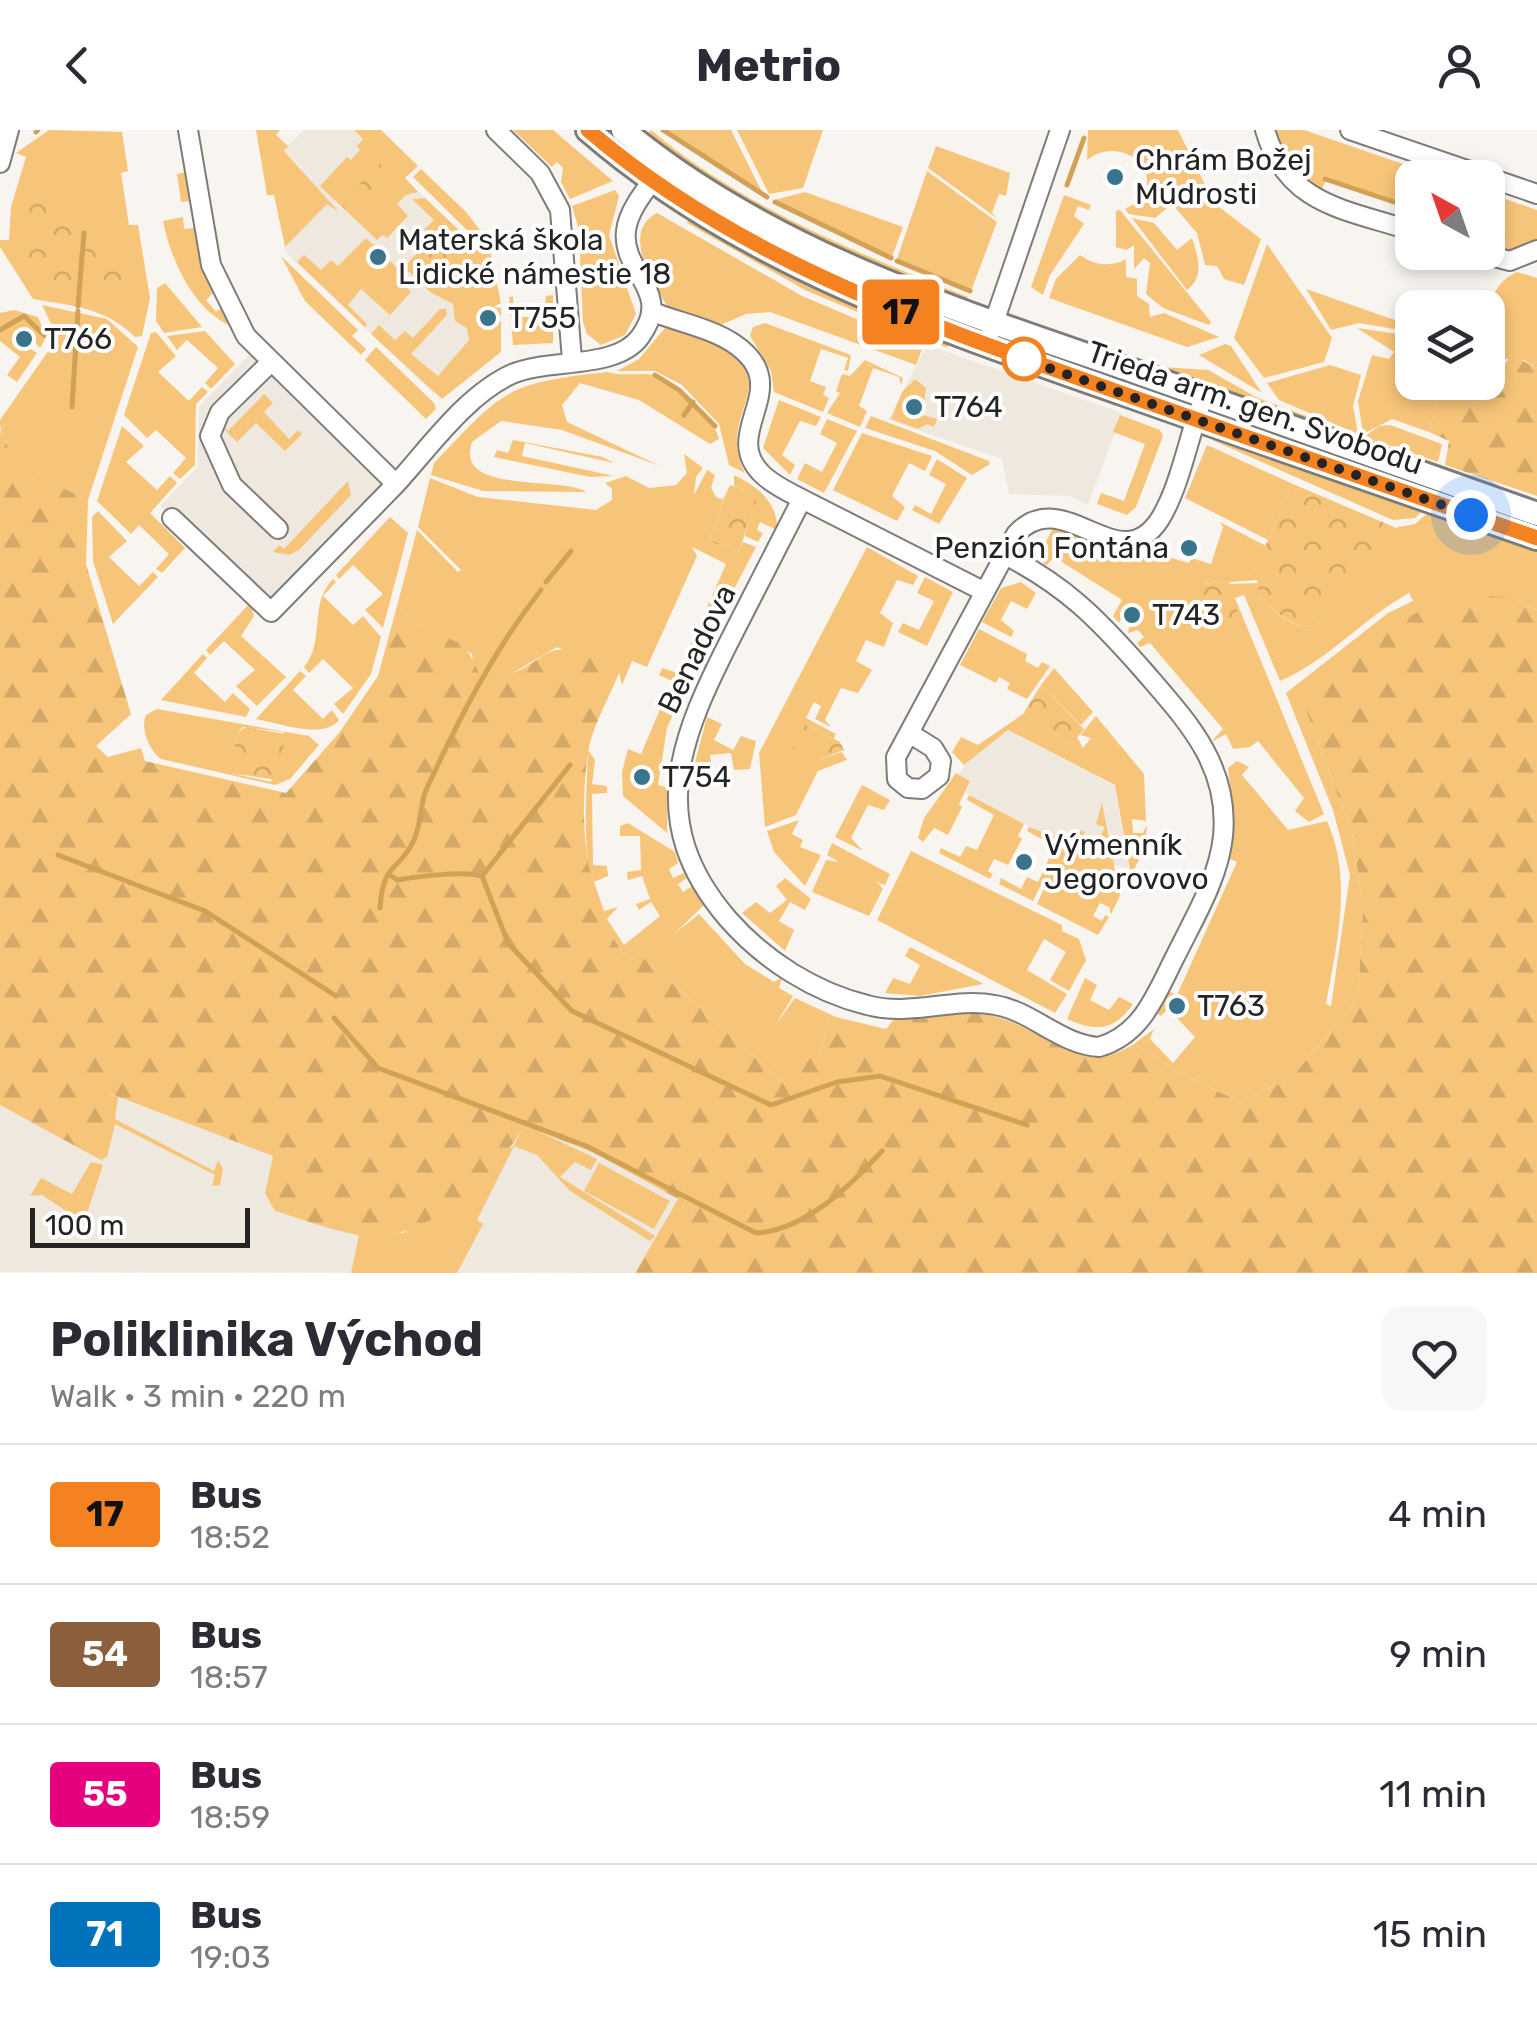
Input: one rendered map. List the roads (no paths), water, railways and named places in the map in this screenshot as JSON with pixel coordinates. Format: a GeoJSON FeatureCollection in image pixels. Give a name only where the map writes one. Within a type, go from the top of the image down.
{"type":"FeatureCollection","features":[{"type":"Feature","properties":{"kind":"street"},"geometry":{"type":"LineString","coordinates":[[0,163],[9,130]]}},
{"type":"Feature","properties":{"kind":"street"},"geometry":{"type":"LineString","coordinates":[[188,130],[214,276],[246,336],[396,484]]}},
{"type":"Feature","properties":{"kind":"street"},"geometry":{"type":"LineString","coordinates":[[496,130],[540,172],[560,210],[572,360]]}},
{"type":"Feature","properties":{"kind":"street","name":"Trieda arm. gen. Svobodu"},"geometry":{"type":"LineString","coordinates":[[588,130],[659,172],[990,334],[1196,419],[1537,514]]}},
{"type":"Feature","properties":{"kind":"street","name":"Trieda arm. gen. Svobodu"},"geometry":{"type":"LineString","coordinates":[[623,130],[659,172]]}},
{"type":"Feature","properties":{"kind":"street"},"geometry":{"type":"LineString","coordinates":[[990,334],[1060,130]]}},
{"type":"Feature","properties":{"kind":"street"},"geometry":{"type":"LineString","coordinates":[[1265,130],[1281,169],[1302,191],[1395,226]]}},
{"type":"Feature","properties":{"kind":"street"},"geometry":{"type":"LineString","coordinates":[[1350,130],[1537,194]]}},
{"type":"Feature","properties":{"kind":"street"},"geometry":{"type":"LineString","coordinates":[[172,518],[271,612],[490,387],[515,373],[623,352],[640,337],[653,312],[626,235],[632,213],[659,172]]}},
{"type":"Feature","properties":{"kind":"street"},"geometry":{"type":"LineString","coordinates":[[1505,261],[1537,250]]}},
{"type":"Feature","properties":{"kind":"street"},"geometry":{"type":"LineString","coordinates":[[653,312],[730,341],[761,374],[762,391],[749,430],[748,452],[765,478],[983,592]]}},
{"type":"Feature","properties":{"kind":"street","name":"Trieda arm. gen. Svobodu"},"geometry":{"type":"LineString","coordinates":[[990,334],[1203,396],[1537,538]]}},
{"type":"Feature","properties":{"kind":"street"},"geometry":{"type":"LineString","coordinates":[[270,363],[220,412],[210,436],[232,484],[278,529]]}},
{"type":"Feature","properties":{"kind":"street"},"geometry":{"type":"LineString","coordinates":[[910,733],[1003,554],[1026,523],[1046,516],[1062,518],[1111,540],[1146,533],[1164,512],[1203,396]]}},
{"type":"Feature","properties":{"kind":"street","name":"Benadova"},"geometry":{"type":"LineString","coordinates":[[802,499],[698,704],[683,743],[678,788],[682,843],[706,891],[767,956],[824,990],[870,1006],[919,1011],[968,1003],[999,1005],[1099,1047],[1126,1035],[1149,1008],[1218,861],[1224,815],[1213,764],[1197,732],[1094,614],[1037,571],[1003,554]]}},
{"type":"Feature","properties":{"kind":"waterway"},"geometry":{"type":"LineString","coordinates":[[663,130],[767,197]]}},
{"type":"Feature","properties":{"kind":"waterway"},"geometry":{"type":"LineString","coordinates":[[1067,185],[1084,138]]}},
{"type":"Feature","properties":{"kind":"waterway"},"geometry":{"type":"LineString","coordinates":[[1325,179],[1395,202]]}},
{"type":"Feature","properties":{"kind":"waterway"},"geometry":{"type":"LineString","coordinates":[[775,202],[891,258]]}},
{"type":"Feature","properties":{"kind":"waterway"},"geometry":{"type":"LineString","coordinates":[[78,306],[84,233]]}},
{"type":"Feature","properties":{"kind":"waterway"},"geometry":{"type":"LineString","coordinates":[[897,261],[970,291]]}},
{"type":"Feature","properties":{"kind":"waterway"},"geometry":{"type":"LineString","coordinates":[[72,407],[78,311]]}},
{"type":"Feature","properties":{"kind":"waterway"},"geometry":{"type":"LineString","coordinates":[[0,330],[24,316],[44,335]]}},
{"type":"Feature","properties":{"kind":"waterway"},"geometry":{"type":"LineString","coordinates":[[655,375],[679,390],[715,426]]}},
{"type":"Feature","properties":{"kind":"waterway"},"geometry":{"type":"LineString","coordinates":[[684,415],[693,402]]}},
{"type":"Feature","properties":{"kind":"waterway"},"geometry":{"type":"LineString","coordinates":[[546,582],[571,551]]}},
{"type":"Feature","properties":{"kind":"waterway"},"geometry":{"type":"LineString","coordinates":[[380,908],[384,882],[413,842],[426,790],[451,737],[492,661],[541,590]]}},
{"type":"Feature","properties":{"kind":"waterway"},"geometry":{"type":"LineString","coordinates":[[482,876],[570,765]]}},
{"type":"Feature","properties":{"kind":"waterway"},"geometry":{"type":"LineString","coordinates":[[58,855],[205,911],[336,996]]}},
{"type":"Feature","properties":{"kind":"waterway"},"geometry":{"type":"LineString","coordinates":[[388,874],[398,880],[453,874],[482,876]]}},
{"type":"Feature","properties":{"kind":"waterway"},"geometry":{"type":"LineString","coordinates":[[482,876],[508,943],[572,1011],[771,1105],[837,1082],[880,1076],[1027,1125]]}},
{"type":"Feature","properties":{"kind":"waterway"},"geometry":{"type":"LineString","coordinates":[[334,1018],[378,1068],[586,1146],[756,1233],[810,1215],[842,1191],[882,1151]]}},
{"type":"Feature","properties":{"kind":"place","name":"Chrám Božej Múdrosti"},"geometry":{"type":"Point","coordinates":[1115,177]}},
{"type":"Feature","properties":{"kind":"place","name":"Materská škola Lidické námestie 18"},"geometry":{"type":"Point","coordinates":[378,257]}},
{"type":"Feature","properties":{"kind":"place","name":"T755"},"geometry":{"type":"Point","coordinates":[488,318]}},
{"type":"Feature","properties":{"kind":"place","name":"T766"},"geometry":{"type":"Point","coordinates":[24,339]}},
{"type":"Feature","properties":{"kind":"place","name":"T764"},"geometry":{"type":"Point","coordinates":[914,407]}},
{"type":"Feature","properties":{"kind":"place","name":"Penzión Fontána"},"geometry":{"type":"Point","coordinates":[1189,548]}},
{"type":"Feature","properties":{"kind":"place","name":"T743"},"geometry":{"type":"Point","coordinates":[1132,615]}},
{"type":"Feature","properties":{"kind":"place","name":"T754"},"geometry":{"type":"Point","coordinates":[642,777]}},
{"type":"Feature","properties":{"kind":"place","name":"Výmenník Jegorovovo"},"geometry":{"type":"Point","coordinates":[1024,862]}},
{"type":"Feature","properties":{"kind":"place","name":"T763"},"geometry":{"type":"Point","coordinates":[1177,1006]}}]}
